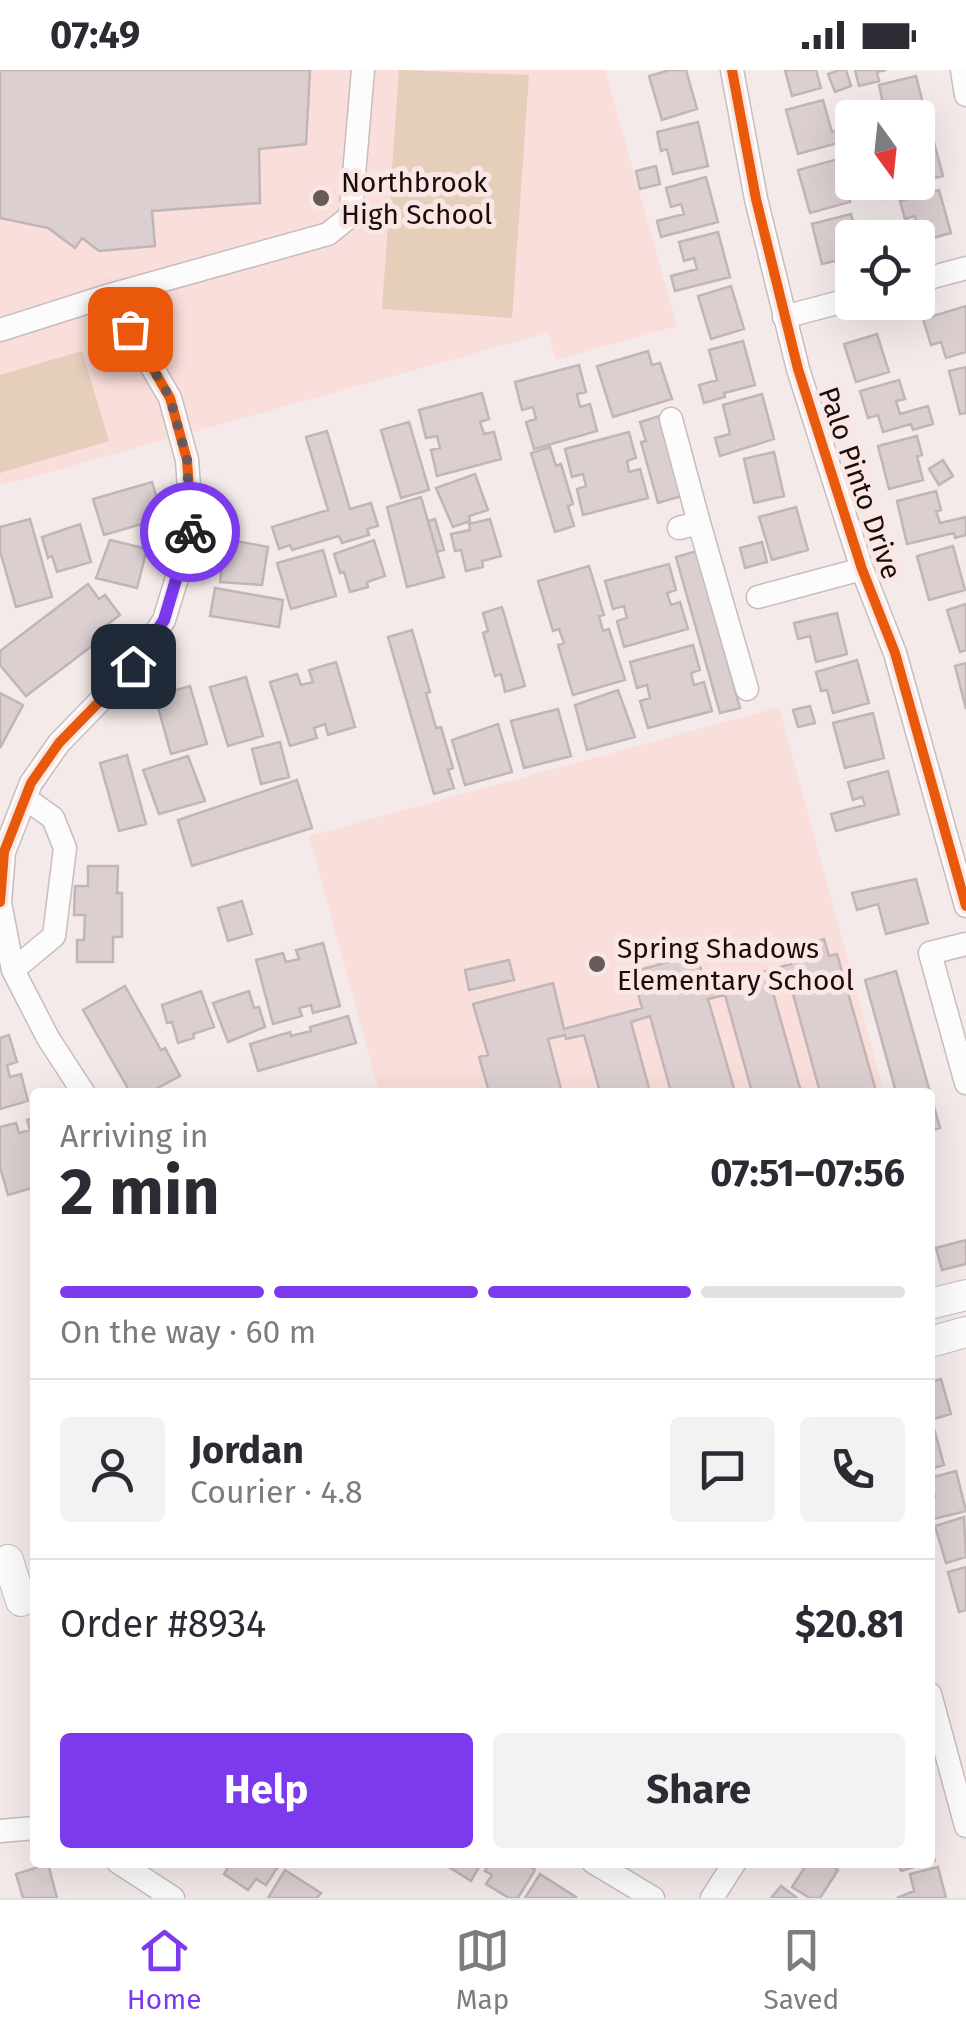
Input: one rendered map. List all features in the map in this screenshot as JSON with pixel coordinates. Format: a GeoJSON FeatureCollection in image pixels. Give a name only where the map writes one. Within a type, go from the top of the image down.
{"type":"FeatureCollection","features":[{"type":"Feature","properties":{"kind":"main road"},"geometry":{"type":"LineString","coordinates":[[935,1303],[966,1294]]}},
{"type":"Feature","properties":{"kind":"main road"},"geometry":{"type":"LineString","coordinates":[[935,1341],[966,1332]]}},
{"type":"Feature","properties":{"kind":"main road"},"geometry":{"type":"LineString","coordinates":[[14,1558],[19,1601]]}},
{"type":"Feature","properties":{"kind":"street"},"geometry":{"type":"LineString","coordinates":[[0,330],[110,294],[328,234],[348,218],[354,192],[364,70]]}},
{"type":"Feature","properties":{"kind":"street","name":"Palo Pinto Drive"},"geometry":{"type":"LineString","coordinates":[[732,70],[756,199],[814,426],[862,569],[895,652],[966,906]]}},
{"type":"Feature","properties":{"kind":"street"},"geometry":{"type":"LineString","coordinates":[[962,70],[966,95]]}},
{"type":"Feature","properties":{"kind":"street"},"geometry":{"type":"LineString","coordinates":[[935,276],[966,268]]}},
{"type":"Feature","properties":{"kind":"street"},"geometry":{"type":"LineString","coordinates":[[80,1088],[48,1038],[13,970],[0,902],[4,852],[25,798],[60,742],[133,666],[164,620],[192,529],[187,460],[170,398],[110,294]]}},
{"type":"Feature","properties":{"kind":"street"},"geometry":{"type":"LineString","coordinates":[[784,317],[835,304]]}},
{"type":"Feature","properties":{"kind":"street"},"geometry":{"type":"LineString","coordinates":[[671,419],[689,525],[747,689]]}},
{"type":"Feature","properties":{"kind":"street"},"geometry":{"type":"LineString","coordinates":[[758,598],[862,569]]}},
{"type":"Feature","properties":{"kind":"street"},"geometry":{"type":"LineString","coordinates":[[13,970],[54,936],[65,848],[52,818],[25,798]]}},
{"type":"Feature","properties":{"kind":"street"},"geometry":{"type":"LineString","coordinates":[[966,944],[930,952],[966,1083]]}},
{"type":"Feature","properties":{"kind":"street"},"geometry":{"type":"LineString","coordinates":[[935,1712],[966,1826]]}},
{"type":"Feature","properties":{"kind":"street"},"geometry":{"type":"LineString","coordinates":[[0,1831],[30,1828]]}},
{"type":"Feature","properties":{"kind":"street"},"geometry":{"type":"LineString","coordinates":[[127,1868],[173,1898]]}},
{"type":"Feature","properties":{"kind":"street"},"geometry":{"type":"LineString","coordinates":[[604,1868],[652,1898]]}},
{"type":"Feature","properties":{"kind":"street"},"geometry":{"type":"LineString","coordinates":[[712,1898],[730,1868]]}},
{"type":"Feature","properties":{"kind":"shaded area","name":"Northbrook High School"},"geometry":{"type":"Polygon","coordinates":[[[0,70],[605,70],[677,326],[556,360],[548,333],[0,486],[0,70]]]}},
{"type":"Feature","properties":{"kind":"shaded area"},"geometry":{"type":"Polygon","coordinates":[[[399,70],[529,75],[512,318],[382,309],[399,70]]]}},
{"type":"Feature","properties":{"kind":"shaded area"},"geometry":{"type":"Polygon","coordinates":[[[82,351],[109,441],[0,473],[0,375],[82,351]]]}},
{"type":"Feature","properties":{"kind":"shaded area","name":"Spring Shadows Elementary School"},"geometry":{"type":"Polygon","coordinates":[[[779,707],[883,1088],[378,1088],[309,836],[779,707]]]}},
{"type":"Feature","properties":{"kind":"building","name":"Northbrook High School"},"geometry":{"type":"Polygon","coordinates":[[[0,70],[310,70],[306,144],[259,149],[260,203],[152,211],[155,246],[99,251],[82,238],[75,248],[48,228],[0,218],[0,70]]]}},
{"type":"Feature","properties":{"kind":"building"},"geometry":{"type":"Polygon","coordinates":[[[686,70],[697,109],[662,120],[649,76],[686,70]]]}},
{"type":"Feature","properties":{"kind":"building"},"geometry":{"type":"Polygon","coordinates":[[[785,70],[816,70],[821,88],[792,96],[785,70]]]}},
{"type":"Feature","properties":{"kind":"building"},"geometry":{"type":"Polygon","coordinates":[[[846,70],[851,86],[835,92],[828,74],[846,70]]]}},
{"type":"Feature","properties":{"kind":"building"},"geometry":{"type":"Polygon","coordinates":[[[855,70],[886,70],[877,72],[879,81],[859,86],[855,70]]]}},
{"type":"Feature","properties":{"kind":"building"},"geometry":{"type":"Polygon","coordinates":[[[916,76],[922,100],[882,100],[879,85],[916,76]]]}},
{"type":"Feature","properties":{"kind":"building"},"geometry":{"type":"Polygon","coordinates":[[[823,100],[832,132],[835,131],[835,144],[798,154],[786,110],[823,100]]]}},
{"type":"Feature","properties":{"kind":"building"},"geometry":{"type":"Polygon","coordinates":[[[698,122],[708,166],[673,174],[667,149],[661,151],[657,132],[698,122]]]}},
{"type":"Feature","properties":{"kind":"building"},"geometry":{"type":"Polygon","coordinates":[[[935,146],[943,176],[935,178],[935,146]]]}},
{"type":"Feature","properties":{"kind":"building"},"geometry":{"type":"Polygon","coordinates":[[[835,160],[835,200],[850,202],[810,213],[798,170],[835,160]]]}},
{"type":"Feature","properties":{"kind":"building"},"geometry":{"type":"Polygon","coordinates":[[[656,166],[660,184],[640,189],[636,171],[656,166]]]}},
{"type":"Feature","properties":{"kind":"building"},"geometry":{"type":"Polygon","coordinates":[[[706,177],[718,222],[661,237],[657,221],[684,214],[681,204],[671,207],[666,188],[706,177]]]}},
{"type":"Feature","properties":{"kind":"building"},"geometry":{"type":"Polygon","coordinates":[[[939,190],[951,233],[935,237],[935,220],[916,220],[915,216],[905,219],[900,201],[935,200],[935,191],[939,190]]]}},
{"type":"Feature","properties":{"kind":"building"},"geometry":{"type":"Polygon","coordinates":[[[851,214],[853,220],[835,220],[835,261],[822,264],[812,224],[851,214]]]}},
{"type":"Feature","properties":{"kind":"building"},"geometry":{"type":"Polygon","coordinates":[[[718,232],[730,277],[675,291],[671,276],[697,269],[694,258],[684,261],[679,242],[718,232]]]}},
{"type":"Feature","properties":{"kind":"building"},"geometry":{"type":"Polygon","coordinates":[[[731,286],[744,329],[711,339],[698,296],[731,286]]]}},
{"type":"Feature","properties":{"kind":"building"},"geometry":{"type":"Polygon","coordinates":[[[966,306],[966,352],[946,358],[941,342],[931,345],[923,320],[935,320],[935,315],[966,306]]]}},
{"type":"Feature","properties":{"kind":"building"},"geometry":{"type":"Polygon","coordinates":[[[877,334],[889,372],[856,382],[844,344],[877,334]]]}},
{"type":"Feature","properties":{"kind":"building"},"geometry":{"type":"Polygon","coordinates":[[[743,341],[755,385],[704,403],[699,385],[717,380],[709,350],[743,341]]]}},
{"type":"Feature","properties":{"kind":"building"},"geometry":{"type":"Polygon","coordinates":[[[648,351],[652,365],[660,363],[672,399],[613,417],[597,366],[648,351]]]}},
{"type":"Feature","properties":{"kind":"building"},"geometry":{"type":"Polygon","coordinates":[[[579,365],[586,392],[577,394],[580,407],[590,404],[597,431],[534,449],[526,422],[536,419],[533,407],[522,410],[515,382],[579,365]]]}},
{"type":"Feature","properties":{"kind":"building"},"geometry":{"type":"Polygon","coordinates":[[[966,367],[966,413],[960,414],[949,371],[966,367]]]}},
{"type":"Feature","properties":{"kind":"building"},"geometry":{"type":"Polygon","coordinates":[[[899,380],[905,399],[896,401],[900,414],[928,406],[933,424],[913,430],[911,424],[883,432],[878,415],[868,418],[860,391],[899,380]]]}},
{"type":"Feature","properties":{"kind":"building"},"geometry":{"type":"Polygon","coordinates":[[[482,393],[489,419],[480,422],[484,434],[494,432],[501,459],[437,476],[431,450],[440,448],[437,436],[426,438],[419,410],[482,393]]]}},
{"type":"Feature","properties":{"kind":"building"},"geometry":{"type":"Polygon","coordinates":[[[762,394],[774,439],[720,456],[715,438],[730,434],[723,405],[762,394]]]}},
{"type":"Feature","properties":{"kind":"building"},"geometry":{"type":"Polygon","coordinates":[[[659,416],[682,496],[658,503],[641,442],[646,441],[640,422],[659,416]]]}},
{"type":"Feature","properties":{"kind":"building"},"geometry":{"type":"Polygon","coordinates":[[[409,422],[429,490],[401,498],[381,430],[409,422]]]}},
{"type":"Feature","properties":{"kind":"building"},"geometry":{"type":"Polygon","coordinates":[[[327,431],[350,509],[371,503],[378,526],[367,529],[369,535],[342,543],[339,536],[292,550],[290,545],[279,549],[272,527],[328,510],[306,437],[327,431]]]}},
{"type":"Feature","properties":{"kind":"building"},"geometry":{"type":"Polygon","coordinates":[[[629,432],[636,458],[627,461],[629,472],[640,469],[648,498],[583,515],[577,489],[586,486],[583,474],[572,477],[565,449],[629,432]]]}},
{"type":"Feature","properties":{"kind":"building"},"geometry":{"type":"Polygon","coordinates":[[[917,436],[923,480],[889,489],[878,446],[917,436]]]}},
{"type":"Feature","properties":{"kind":"building"},"geometry":{"type":"Polygon","coordinates":[[[550,447],[556,466],[561,464],[573,504],[568,506],[574,526],[555,532],[531,453],[550,447]]]}},
{"type":"Feature","properties":{"kind":"building"},"geometry":{"type":"Polygon","coordinates":[[[774,452],[784,496],[754,503],[744,459],[774,452]]]}},
{"type":"Feature","properties":{"kind":"building"},"geometry":{"type":"Polygon","coordinates":[[[943,460],[953,476],[939,485],[929,469],[943,460]]]}},
{"type":"Feature","properties":{"kind":"building"},"geometry":{"type":"Polygon","coordinates":[[[475,474],[488,510],[453,527],[436,488],[475,474]]]}},
{"type":"Feature","properties":{"kind":"building"},"geometry":{"type":"Polygon","coordinates":[[[152,482],[163,518],[104,535],[93,499],[152,482]]]}},
{"type":"Feature","properties":{"kind":"building"},"geometry":{"type":"Polygon","coordinates":[[[936,491],[940,523],[966,517],[966,535],[955,538],[954,533],[907,544],[897,501],[936,491]]]}},
{"type":"Feature","properties":{"kind":"building"},"geometry":{"type":"Polygon","coordinates":[[[421,497],[444,577],[407,587],[387,507],[421,497]]]}},
{"type":"Feature","properties":{"kind":"building"},"geometry":{"type":"Polygon","coordinates":[[[796,507],[808,550],[772,560],[759,517],[796,507]]]}},
{"type":"Feature","properties":{"kind":"building"},"geometry":{"type":"Polygon","coordinates":[[[30,519],[52,597],[16,607],[0,551],[0,527],[30,519]]]}},
{"type":"Feature","properties":{"kind":"building"},"geometry":{"type":"Polygon","coordinates":[[[435,519],[444,550],[437,552],[428,521],[435,519]]]}},
{"type":"Feature","properties":{"kind":"building"},"geometry":{"type":"Polygon","coordinates":[[[490,519],[501,556],[482,561],[483,567],[466,571],[461,550],[455,551],[451,534],[470,530],[469,524],[490,519]]]}},
{"type":"Feature","properties":{"kind":"building"},"geometry":{"type":"Polygon","coordinates":[[[80,524],[91,562],[57,572],[42,537],[80,524]]]}},
{"type":"Feature","properties":{"kind":"building"},"geometry":{"type":"Polygon","coordinates":[[[225,539],[268,547],[262,585],[220,582],[225,539]]]}},
{"type":"Feature","properties":{"kind":"building"},"geometry":{"type":"Polygon","coordinates":[[[110,540],[147,549],[137,588],[96,578],[110,540]]]}},
{"type":"Feature","properties":{"kind":"building"},"geometry":{"type":"Polygon","coordinates":[[[374,540],[385,576],[350,592],[334,554],[374,540]]]}},
{"type":"Feature","properties":{"kind":"building"},"geometry":{"type":"Polygon","coordinates":[[[762,542],[767,562],[745,568],[740,548],[762,542]]]}},
{"type":"Feature","properties":{"kind":"building"},"geometry":{"type":"Polygon","coordinates":[[[953,546],[965,590],[929,600],[917,556],[953,546]]]}},
{"type":"Feature","properties":{"kind":"building"},"geometry":{"type":"Polygon","coordinates":[[[323,550],[336,596],[291,609],[277,563],[323,550]]]}},
{"type":"Feature","properties":{"kind":"building"},"geometry":{"type":"Polygon","coordinates":[[[697,551],[740,708],[720,713],[676,557],[697,551]]]}},
{"type":"Feature","properties":{"kind":"building"},"geometry":{"type":"Polygon","coordinates":[[[669,564],[676,590],[667,593],[671,605],[680,602],[688,629],[624,647],[617,621],[627,618],[624,606],[613,609],[605,581],[669,564]]]}},
{"type":"Feature","properties":{"kind":"building"},"geometry":{"type":"Polygon","coordinates":[[[589,566],[604,615],[599,616],[603,631],[609,629],[625,680],[573,695],[558,645],[564,643],[559,629],[553,631],[538,581],[589,566]]]}},
{"type":"Feature","properties":{"kind":"building"},"geometry":{"type":"Polygon","coordinates":[[[88,584],[99,599],[105,595],[120,615],[104,627],[109,633],[26,696],[0,665],[0,651],[88,584]]]}},
{"type":"Feature","properties":{"kind":"building"},"geometry":{"type":"Polygon","coordinates":[[[215,588],[283,600],[279,627],[210,616],[215,588]]]}},
{"type":"Feature","properties":{"kind":"building"},"geometry":{"type":"Polygon","coordinates":[[[966,604],[966,650],[960,652],[947,610],[966,604]]]}},
{"type":"Feature","properties":{"kind":"building"},"geometry":{"type":"Polygon","coordinates":[[[502,607],[525,686],[505,692],[501,674],[495,676],[483,633],[488,631],[483,613],[502,607]]]}},
{"type":"Feature","properties":{"kind":"building"},"geometry":{"type":"Polygon","coordinates":[[[837,613],[847,654],[816,662],[810,636],[798,639],[794,623],[837,613]]]}},
{"type":"Feature","properties":{"kind":"building"},"geometry":{"type":"Polygon","coordinates":[[[412,630],[436,728],[441,727],[453,768],[448,770],[454,788],[434,794],[388,637],[412,630]]]}},
{"type":"Feature","properties":{"kind":"building"},"geometry":{"type":"Polygon","coordinates":[[[693,645],[700,670],[691,673],[694,685],[704,682],[712,711],[648,728],[640,701],[650,698],[647,685],[637,688],[630,662],[693,645]]]}},
{"type":"Feature","properties":{"kind":"building"},"geometry":{"type":"Polygon","coordinates":[[[857,660],[869,703],[833,713],[827,690],[821,691],[816,672],[857,660]]]}},
{"type":"Feature","properties":{"kind":"building"},"geometry":{"type":"Polygon","coordinates":[[[336,662],[355,727],[328,735],[325,724],[314,728],[317,738],[290,746],[270,682],[297,674],[301,685],[313,682],[309,670],[336,662]]]}},
{"type":"Feature","properties":{"kind":"building"},"geometry":{"type":"Polygon","coordinates":[[[966,663],[966,709],[955,666],[966,663]]]}},
{"type":"Feature","properties":{"kind":"building"},"geometry":{"type":"Polygon","coordinates":[[[246,677],[263,736],[228,746],[210,687],[246,677]]]}},
{"type":"Feature","properties":{"kind":"building"},"geometry":{"type":"Polygon","coordinates":[[[190,686],[207,744],[171,754],[155,696],[190,686]]]}},
{"type":"Feature","properties":{"kind":"building"},"geometry":{"type":"Polygon","coordinates":[[[618,690],[635,737],[587,750],[575,705],[618,690]]]}},
{"type":"Feature","properties":{"kind":"building"},"geometry":{"type":"Polygon","coordinates":[[[0,693],[23,705],[0,748],[0,693]]]}},
{"type":"Feature","properties":{"kind":"building"},"geometry":{"type":"Polygon","coordinates":[[[810,706],[815,723],[798,727],[793,710],[810,706]]]}},
{"type":"Feature","properties":{"kind":"building"},"geometry":{"type":"Polygon","coordinates":[[[558,709],[571,756],[524,768],[511,721],[558,709]]]}},
{"type":"Feature","properties":{"kind":"building"},"geometry":{"type":"Polygon","coordinates":[[[873,713],[884,758],[845,768],[833,723],[873,713]]]}},
{"type":"Feature","properties":{"kind":"building"},"geometry":{"type":"Polygon","coordinates":[[[498,724],[512,772],[465,785],[452,740],[498,724]]]}},
{"type":"Feature","properties":{"kind":"building"},"geometry":{"type":"Polygon","coordinates":[[[280,742],[289,777],[261,784],[252,749],[280,742]]]}},
{"type":"Feature","properties":{"kind":"building"},"geometry":{"type":"Polygon","coordinates":[[[127,755],[146,824],[119,831],[100,763],[127,755]]]}},
{"type":"Feature","properties":{"kind":"building"},"geometry":{"type":"Polygon","coordinates":[[[188,756],[205,801],[159,814],[143,770],[188,756]]]}},
{"type":"Feature","properties":{"kind":"building"},"geometry":{"type":"Polygon","coordinates":[[[888,771],[899,814],[836,831],[831,814],[865,805],[862,797],[853,800],[848,782],[888,771]]]}},
{"type":"Feature","properties":{"kind":"building"},"geometry":{"type":"Polygon","coordinates":[[[297,780],[312,828],[192,866],[178,820],[297,780]]]}},
{"type":"Feature","properties":{"kind":"building"},"geometry":{"type":"Polygon","coordinates":[[[88,866],[118,866],[122,937],[113,937],[113,962],[77,962],[77,940],[84,940],[85,915],[74,915],[75,886],[88,886],[88,866]]]}},
{"type":"Feature","properties":{"kind":"building"},"geometry":{"type":"Polygon","coordinates":[[[916,879],[928,923],[886,934],[878,904],[857,910],[852,893],[916,879]]]}},
{"type":"Feature","properties":{"kind":"building"},"geometry":{"type":"Polygon","coordinates":[[[242,901],[252,934],[228,941],[218,908],[242,901]]]}},
{"type":"Feature","properties":{"kind":"building"},"geometry":{"type":"Polygon","coordinates":[[[824,939],[829,956],[837,954],[875,1088],[819,1088],[788,976],[770,982],[800,1088],[751,1088],[725,995],[708,999],[734,1088],[670,1088],[650,1016],[631,1022],[649,1088],[599,1088],[584,1035],[566,1039],[565,1035],[548,1039],[561,1088],[488,1088],[479,1057],[488,1055],[473,1004],[553,983],[564,1029],[642,1008],[632,972],[696,954],[707,988],[791,964],[789,949],[824,939]]]}},
{"type":"Feature","properties":{"kind":"building"},"geometry":{"type":"Polygon","coordinates":[[[323,943],[340,1006],[313,1013],[311,1005],[299,1008],[302,1016],[273,1024],[256,960],[283,953],[286,962],[299,959],[296,950],[323,943]]]}},
{"type":"Feature","properties":{"kind":"building"},"geometry":{"type":"Polygon","coordinates":[[[509,960],[514,980],[469,990],[465,970],[509,960]]]}},
{"type":"Feature","properties":{"kind":"building"},"geometry":{"type":"Polygon","coordinates":[[[896,971],[929,1088],[895,1088],[865,980],[896,971]]]}},
{"type":"Feature","properties":{"kind":"building"},"geometry":{"type":"Polygon","coordinates":[[[125,986],[180,1076],[158,1088],[128,1088],[83,1010],[125,986]]]}},
{"type":"Feature","properties":{"kind":"building"},"geometry":{"type":"Polygon","coordinates":[[[201,991],[214,1027],[178,1043],[162,1005],[201,991]]]}},
{"type":"Feature","properties":{"kind":"building"},"geometry":{"type":"Polygon","coordinates":[[[249,991],[265,1027],[228,1042],[213,1003],[249,991]]]}},
{"type":"Feature","properties":{"kind":"building"},"geometry":{"type":"Polygon","coordinates":[[[348,1016],[356,1043],[258,1071],[250,1044],[290,1032],[291,1036],[311,1031],[310,1027],[348,1016]]]}},
{"type":"Feature","properties":{"kind":"building"},"geometry":{"type":"Polygon","coordinates":[[[9,1035],[17,1062],[7,1065],[10,1077],[21,1074],[28,1101],[0,1109],[0,1038],[9,1035]]]}},
{"type":"Feature","properties":{"kind":"building"},"geometry":{"type":"Polygon","coordinates":[[[16,1123],[19,1133],[30,1130],[30,1188],[8,1195],[0,1167],[0,1127],[16,1123]]]}},
{"type":"Feature","properties":{"kind":"building"},"geometry":{"type":"Polygon","coordinates":[[[966,1240],[966,1264],[942,1270],[936,1248],[966,1240]]]}},
{"type":"Feature","properties":{"kind":"building"},"geometry":{"type":"Polygon","coordinates":[[[941,1379],[951,1414],[935,1419],[935,1381],[941,1379]]]}},
{"type":"Feature","properties":{"kind":"building"},"geometry":{"type":"Polygon","coordinates":[[[935,1432],[944,1465],[935,1468],[935,1432]]]}},
{"type":"Feature","properties":{"kind":"building"},"geometry":{"type":"Polygon","coordinates":[[[956,1471],[966,1511],[935,1519],[935,1477],[956,1471]]]}},
{"type":"Feature","properties":{"kind":"building"},"geometry":{"type":"Polygon","coordinates":[[[964,1517],[966,1557],[946,1563],[935,1526],[964,1517]]]}},
{"type":"Feature","properties":{"kind":"building"},"geometry":{"type":"Polygon","coordinates":[[[966,1567],[966,1610],[959,1612],[948,1572],[966,1567]]]}},
{"type":"Feature","properties":{"kind":"building"},"geometry":{"type":"Polygon","coordinates":[[[938,1867],[946,1898],[897,1898],[914,1891],[910,1874],[938,1867]]]}},
{"type":"Feature","properties":{"kind":"building"},"geometry":{"type":"Polygon","coordinates":[[[49,1868],[57,1898],[23,1898],[16,1874],[49,1868]]]}},
{"type":"Feature","properties":{"kind":"building"},"geometry":{"type":"Polygon","coordinates":[[[228,1868],[277,1868],[266,1885],[256,1879],[248,1890],[224,1874],[228,1868]]]}},
{"type":"Feature","properties":{"kind":"building"},"geometry":{"type":"Polygon","coordinates":[[[450,1868],[479,1868],[471,1881],[450,1868]]]}},
{"type":"Feature","properties":{"kind":"building"},"geometry":{"type":"Polygon","coordinates":[[[804,1868],[838,1870],[820,1898],[810,1898],[792,1887],[804,1868]]]}},
{"type":"Feature","properties":{"kind":"building"},"geometry":{"type":"Polygon","coordinates":[[[285,1870],[321,1893],[317,1898],[268,1898],[285,1870]]]}},
{"type":"Feature","properties":{"kind":"building"},"geometry":{"type":"Polygon","coordinates":[[[535,1870],[518,1898],[509,1898],[486,1884],[492,1875],[485,1871],[535,1870]]]}},
{"type":"Feature","properties":{"kind":"building"},"geometry":{"type":"Polygon","coordinates":[[[540,1874],[576,1897],[525,1898],[540,1874]]]}},
{"type":"Feature","properties":{"kind":"building"},"geometry":{"type":"Polygon","coordinates":[[[781,1886],[797,1898],[771,1898],[781,1886]]]}},
{"type":"Feature","properties":{"kind":"cycle path"},"geometry":{"type":"LineString","coordinates":[[732,70],[756,199],[798,369],[862,569],[895,653],[966,906]]}},
{"type":"Feature","properties":{"kind":"cycle path"},"geometry":{"type":"LineString","coordinates":[[0,902],[4,852],[31,783],[59,743],[133,667],[164,620],[192,529],[187,460],[170,398],[110,295]]}},
{"type":"Feature","properties":{"kind":"way so far"},"geometry":{"type":"LineString","coordinates":[[130,329],[170,398],[187,460],[190,532]]}},
{"type":"Feature","properties":{"kind":"place","name":"Northbrook High School"},"geometry":{"type":"Point","coordinates":[321,198]}},
{"type":"Feature","properties":{"kind":"place","name":"Spring Shadows Elementary School"},"geometry":{"type":"Point","coordinates":[597,964]}},
{"type":"Feature","properties":{"kind":"route"},"geometry":{"type":"LineString","coordinates":[[133,666],[164,620],[190,532]]}}]}
